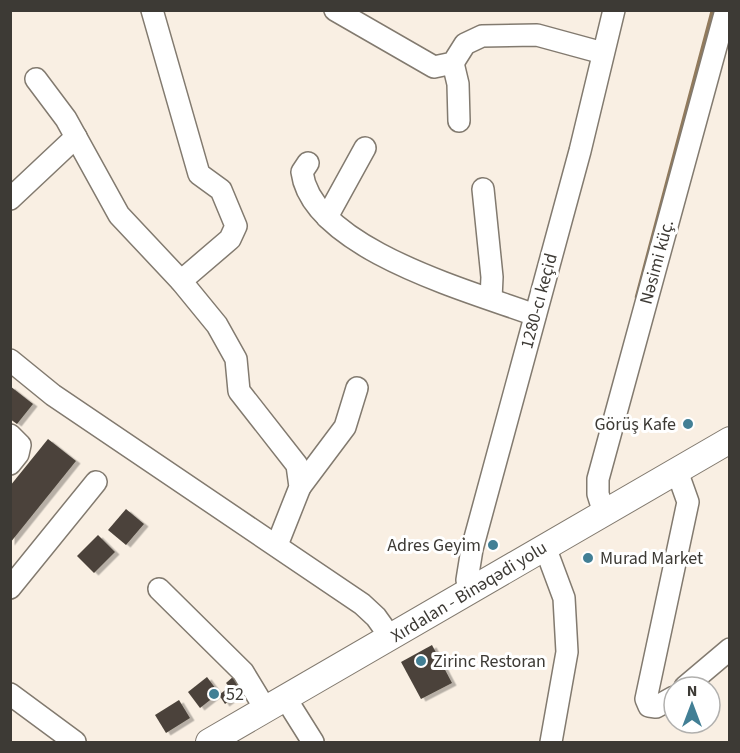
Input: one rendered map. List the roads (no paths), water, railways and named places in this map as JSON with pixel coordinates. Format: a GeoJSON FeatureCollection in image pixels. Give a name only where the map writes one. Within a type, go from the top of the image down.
{"type":"FeatureCollection","features":[{"type":"Feature","properties":{"kind":"main road","name":"Xırdalan - Binəqədi yolu"},"geometry":{"type":"LineString","coordinates":[[209,742],[729,440]]}},
{"type":"Feature","properties":{"kind":"street"},"geometry":{"type":"LineString","coordinates":[[152,10],[199,174],[221,190],[236,226],[230,239],[181,281]]}},
{"type":"Feature","properties":{"kind":"street"},"geometry":{"type":"LineString","coordinates":[[335,10],[434,67],[453,63]]}},
{"type":"Feature","properties":{"kind":"street","name":"1280-cı keçid"},"geometry":{"type":"LineString","coordinates":[[470,591],[467,580],[470,557],[580,151],[614,10]]}},
{"type":"Feature","properties":{"kind":"street","name":"Nəsimi küç."},"geometry":{"type":"LineString","coordinates":[[604,513],[598,494],[598,479],[726,10]]}},
{"type":"Feature","properties":{"kind":"street"},"geometry":{"type":"LineString","coordinates":[[459,121],[458,84],[453,63],[465,44],[473,38],[537,34],[603,53]]}},
{"type":"Feature","properties":{"kind":"street"},"geometry":{"type":"LineString","coordinates":[[36,79],[76,136],[119,215],[181,281],[217,325],[236,359],[239,391],[297,465],[300,487]]}},
{"type":"Feature","properties":{"kind":"street"},"geometry":{"type":"LineString","coordinates":[[10,199],[76,136]]}},
{"type":"Feature","properties":{"kind":"street"},"geometry":{"type":"LineString","coordinates":[[327,217],[365,148]]}},
{"type":"Feature","properties":{"kind":"street"},"geometry":{"type":"LineString","coordinates":[[308,164],[302,172],[303,181],[327,217],[355,240],[384,258],[535,315]]}},
{"type":"Feature","properties":{"kind":"street"},"geometry":{"type":"LineString","coordinates":[[483,189],[492,277],[491,299]]}},
{"type":"Feature","properties":{"kind":"street"},"geometry":{"type":"LineString","coordinates":[[10,360],[53,395],[362,604],[376,617],[391,638]]}},
{"type":"Feature","properties":{"kind":"street"},"geometry":{"type":"LineString","coordinates":[[277,545],[300,487],[345,427],[357,388]]}},
{"type":"Feature","properties":{"kind":"street"},"geometry":{"type":"LineString","coordinates":[[10,435],[20,445],[18,454],[10,464]]}},
{"type":"Feature","properties":{"kind":"street"},"geometry":{"type":"LineString","coordinates":[[662,704],[656,707],[649,706],[646,699],[688,502],[677,471]]}},
{"type":"Feature","properties":{"kind":"street"},"geometry":{"type":"LineString","coordinates":[[10,588],[96,482]]}},
{"type":"Feature","properties":{"kind":"street"},"geometry":{"type":"LineString","coordinates":[[545,547],[564,598],[567,633],[567,652],[551,742]]}},
{"type":"Feature","properties":{"kind":"street"},"geometry":{"type":"LineString","coordinates":[[159,589],[313,742]]}},
{"type":"Feature","properties":{"kind":"street"},"geometry":{"type":"LineString","coordinates":[[699,675],[729,649]]}},
{"type":"Feature","properties":{"kind":"street"},"geometry":{"type":"LineString","coordinates":[[10,694],[75,742]]}},
{"type":"Feature","properties":{"kind":"waterway"},"geometry":{"type":"LineString","coordinates":[[637,297],[713,10]]}},
{"type":"Feature","properties":{"kind":"place","name":"Görüş Kafe"},"geometry":{"type":"Point","coordinates":[688,424]}},
{"type":"Feature","properties":{"kind":"place","name":"Adres Geyim"},"geometry":{"type":"Point","coordinates":[493,545]}},
{"type":"Feature","properties":{"kind":"place","name":"Murad Market"},"geometry":{"type":"Point","coordinates":[588,558]}},
{"type":"Feature","properties":{"kind":"place","name":"Zirinc Restoran"},"geometry":{"type":"Point","coordinates":[421,661]}},
{"type":"Feature","properties":{"kind":"place","name":"52"},"geometry":{"type":"Point","coordinates":[214,694]}}]}
